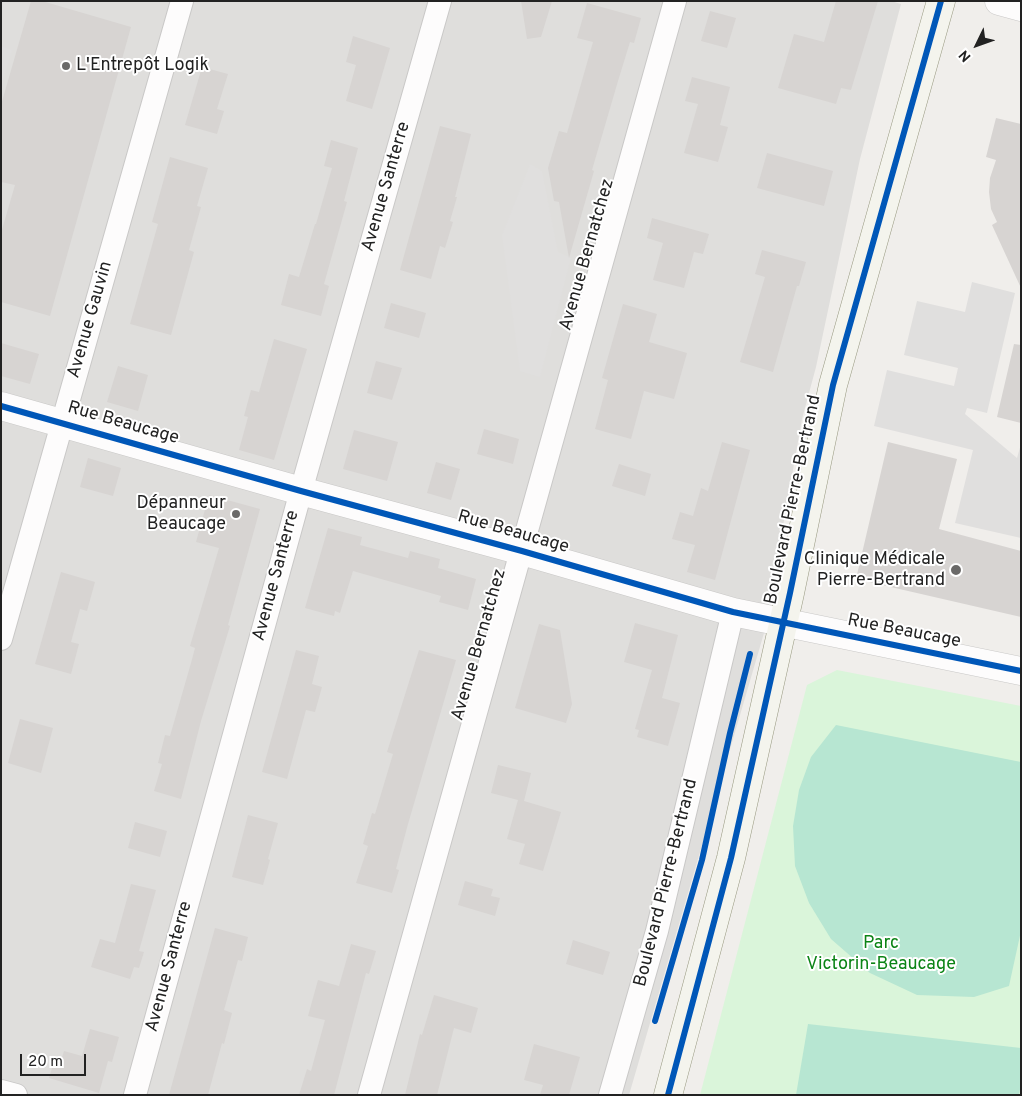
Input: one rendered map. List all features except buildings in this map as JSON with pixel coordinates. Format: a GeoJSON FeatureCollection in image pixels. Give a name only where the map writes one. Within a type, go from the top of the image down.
{"type":"FeatureCollection","features":[{"type":"Feature","properties":{"kind":"main road","name":"Boulevard Pierre-Bertrand"},"geometry":{"type":"LineString","coordinates":[[668,1095],[731,858],[833,385],[941,1]]}},
{"type":"Feature","properties":{"kind":"street","name":"Avenue Gauvin"},"geometry":{"type":"LineString","coordinates":[[1,639],[182,1]]}},
{"type":"Feature","properties":{"kind":"street","name":"Avenue Santerre"},"geometry":{"type":"LineString","coordinates":[[135,1095],[301,491],[440,1]]}},
{"type":"Feature","properties":{"kind":"street","name":"Avenue Bernatchez"},"geometry":{"type":"LineString","coordinates":[[369,1095],[675,1]]}},
{"type":"Feature","properties":{"kind":"street"},"geometry":{"type":"LineString","coordinates":[[999,1],[1021,7]]}},
{"type":"Feature","properties":{"kind":"street","name":"Rue Beaucage"},"geometry":{"type":"LineString","coordinates":[[1,406],[522,551],[733,612],[1021,671]]}},
{"type":"Feature","properties":{"kind":"street","name":"Boulevard Pierre-Bertrand"},"geometry":{"type":"LineString","coordinates":[[610,1095],[657,931],[733,612]]}},
{"type":"Feature","properties":{"kind":"street"},"geometry":{"type":"LineString","coordinates":[[1,1091],[16,1095]]}},
{"type":"Feature","properties":{"kind":"shaded area"},"geometry":{"type":"Polygon","coordinates":[[[1,1],[891,1],[901,4],[860,159],[816,367],[802,419],[764,633],[629,1095],[1,1095],[1,1]]]}},
{"type":"Feature","properties":{"kind":"shaded area"},"geometry":{"type":"Polygon","coordinates":[[[1,46],[12,50],[1,87],[1,46]]]}},
{"type":"Feature","properties":{"kind":"shaded area"},"geometry":{"type":"Polygon","coordinates":[[[530,164],[542,171],[558,252],[571,258],[540,377],[520,371],[502,235],[530,164]]]}},
{"type":"Feature","properties":{"kind":"shaded area"},"geometry":{"type":"Polygon","coordinates":[[[972,282],[1015,293],[987,413],[967,408],[965,414],[1017,458],[1021,444],[1021,538],[955,523],[973,450],[874,426],[887,370],[954,386],[958,368],[904,355],[917,301],[965,312],[972,282]]]}},
{"type":"Feature","properties":{"kind":"green space","name":"Parc Victorin-Beaucage"},"geometry":{"type":"Polygon","coordinates":[[[837,670],[1021,706],[1021,1095],[700,1095],[807,685],[837,670]]]}},
{"type":"Feature","properties":{"kind":"green space"},"geometry":{"type":"Polygon","coordinates":[[[836,725],[1021,762],[1021,931],[1009,986],[974,997],[917,995],[870,973],[831,939],[809,903],[795,866],[793,826],[799,790],[811,757],[836,725]]]}},
{"type":"Feature","properties":{"kind":"green space"},"geometry":{"type":"Polygon","coordinates":[[[808,1024],[1021,1048],[1021,1084],[1019,1095],[796,1095],[808,1024]]]}},
{"type":"Feature","properties":{"kind":"cycle path"},"geometry":{"type":"LineString","coordinates":[[668,1095],[731,858],[790,593],[833,385],[941,1]]}},
{"type":"Feature","properties":{"kind":"cycle path"},"geometry":{"type":"LineString","coordinates":[[1,406],[522,551],[733,612],[1021,671]]}},
{"type":"Feature","properties":{"kind":"cycle path"},"geometry":{"type":"LineString","coordinates":[[655,1021],[702,860],[730,733],[750,654]]}},
{"type":"Feature","properties":{"kind":"place","name":"L'Entrepôt Logik"},"geometry":{"type":"Point","coordinates":[66,66]}},
{"type":"Feature","properties":{"kind":"place","name":"Dépanneur Beaucage"},"geometry":{"type":"Point","coordinates":[236,514]}},
{"type":"Feature","properties":{"kind":"place","name":"Clinique Médicale Pierre-Bertrand"},"geometry":{"type":"Point","coordinates":[956,570]}}]}
